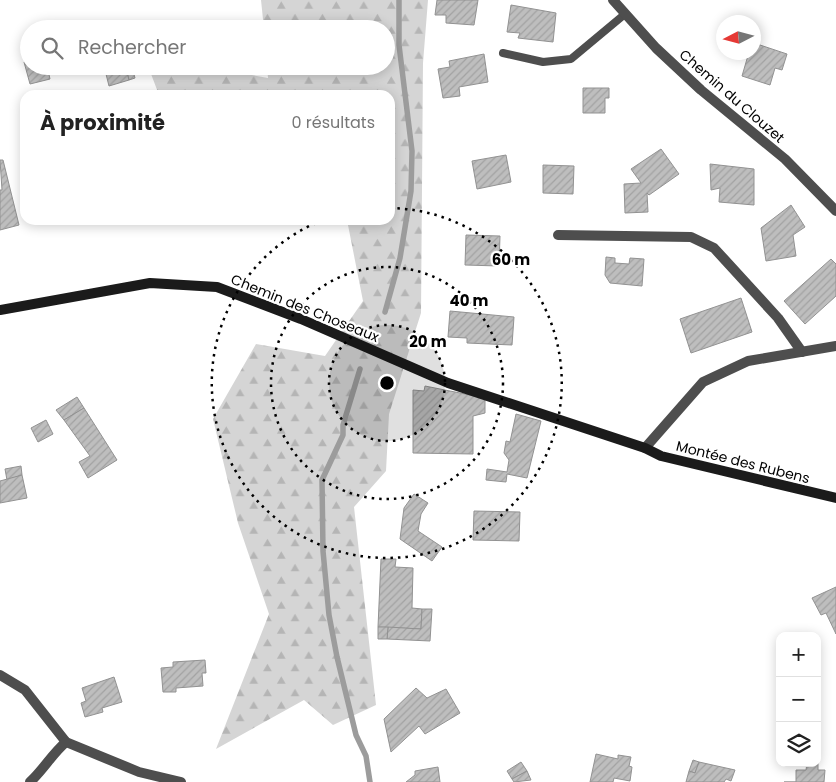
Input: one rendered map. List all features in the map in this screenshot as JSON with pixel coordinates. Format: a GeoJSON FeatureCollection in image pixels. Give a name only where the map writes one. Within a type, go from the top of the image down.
{"type":"FeatureCollection","features":[{"type":"Feature","properties":{"kind":"street","name":"Chemin du Clouzet"},"geometry":{"type":"LineString","coordinates":[[616,1],[625,14],[656,48],[688,78],[785,159],[836,211]]}},
{"type":"Feature","properties":{"kind":"street"},"geometry":{"type":"LineString","coordinates":[[558,235],[691,237],[714,248],[778,318],[802,352]]}},
{"type":"Feature","properties":{"kind":"street","name":"Chemin des Choseaux"},"geometry":{"type":"LineString","coordinates":[[0,310],[150,283],[217,287],[301,319],[448,383],[645,448]]}},
{"type":"Feature","properties":{"kind":"street"},"geometry":{"type":"LineString","coordinates":[[645,448],[704,382],[748,361],[836,346]]}},
{"type":"Feature","properties":{"kind":"street","name":"Montée des Rubens"},"geometry":{"type":"LineString","coordinates":[[645,448],[661,456],[836,498]]}},
{"type":"Feature","properties":{"kind":"street"},"geometry":{"type":"LineString","coordinates":[[0,676],[25,690],[66,742],[138,772],[181,782]]}},
{"type":"Feature","properties":{"kind":"street"},"geometry":{"type":"LineString","coordinates":[[30,782],[44,770],[52,754],[66,742]]}},
{"type":"Feature","properties":{"kind":"lane"},"geometry":{"type":"LineString","coordinates":[[503,53],[543,62],[571,59],[625,14]]}},
{"type":"Feature","properties":{"kind":"green space"},"geometry":{"type":"Polygon","coordinates":[[[261,0],[428,0],[423,63],[421,313],[389,414],[386,471],[354,507],[376,705],[333,725],[304,700],[216,749],[269,614],[238,523],[213,419],[256,344],[325,356],[363,301],[348,225],[395,225],[395,90],[157,90],[151,75],[251,75],[268,78],[268,75],[395,75],[395,20],[263,20],[261,0]]]}},
{"type":"Feature","properties":{"kind":"building"},"geometry":{"type":"Polygon","coordinates":[[[437,0],[478,0],[474,25],[446,23],[446,15],[435,15],[437,0]]]}},
{"type":"Feature","properties":{"kind":"building"},"geometry":{"type":"Polygon","coordinates":[[[511,5],[556,13],[553,42],[518,38],[520,33],[507,32],[511,5]]]}},
{"type":"Feature","properties":{"kind":"building"},"geometry":{"type":"Polygon","coordinates":[[[761,45],[787,54],[782,70],[775,68],[770,85],[742,76],[747,60],[761,60],[761,45]]]}},
{"type":"Feature","properties":{"kind":"building"},"geometry":{"type":"Polygon","coordinates":[[[484,54],[488,82],[459,87],[460,96],[443,98],[438,69],[450,67],[449,61],[484,54]]]}},
{"type":"Feature","properties":{"kind":"building"},"geometry":{"type":"Polygon","coordinates":[[[28,75],[49,75],[50,79],[30,84],[28,75]]]}},
{"type":"Feature","properties":{"kind":"building"},"geometry":{"type":"Polygon","coordinates":[[[106,75],[128,75],[129,80],[109,86],[106,75]]]}},
{"type":"Feature","properties":{"kind":"building"},"geometry":{"type":"Polygon","coordinates":[[[128,75],[134,75],[135,78],[129,80],[128,75]]]}},
{"type":"Feature","properties":{"kind":"building"},"geometry":{"type":"Polygon","coordinates":[[[583,88],[609,88],[609,98],[605,98],[605,113],[583,113],[583,88]]]}},
{"type":"Feature","properties":{"kind":"building"},"geometry":{"type":"Polygon","coordinates":[[[661,149],[679,174],[649,195],[647,193],[648,212],[625,213],[624,184],[641,183],[631,169],[661,149]]]}},
{"type":"Feature","properties":{"kind":"building"},"geometry":{"type":"Polygon","coordinates":[[[506,155],[511,182],[477,189],[472,161],[506,155]]]}},
{"type":"Feature","properties":{"kind":"building"},"geometry":{"type":"Polygon","coordinates":[[[0,160],[3,160],[19,225],[0,230],[0,190],[2,190],[0,160]]]}},
{"type":"Feature","properties":{"kind":"building"},"geometry":{"type":"Polygon","coordinates":[[[710,164],[754,169],[754,205],[719,202],[720,188],[711,190],[710,164]]]}},
{"type":"Feature","properties":{"kind":"building"},"geometry":{"type":"Polygon","coordinates":[[[543,165],[574,166],[573,194],[543,193],[543,165]]]}},
{"type":"Feature","properties":{"kind":"building"},"geometry":{"type":"Polygon","coordinates":[[[791,205],[805,227],[793,235],[796,256],[766,261],[761,228],[791,205]]]}},
{"type":"Feature","properties":{"kind":"building"},"geometry":{"type":"Polygon","coordinates":[[[466,235],[500,236],[499,266],[465,265],[466,235]]]}},
{"type":"Feature","properties":{"kind":"building"},"geometry":{"type":"Polygon","coordinates":[[[606,257],[615,258],[615,263],[629,264],[630,258],[644,259],[642,286],[610,283],[605,275],[606,257]]]}},
{"type":"Feature","properties":{"kind":"building"},"geometry":{"type":"Polygon","coordinates":[[[831,259],[836,264],[836,296],[805,324],[784,301],[831,259]]]}},
{"type":"Feature","properties":{"kind":"building"},"geometry":{"type":"Polygon","coordinates":[[[741,298],[752,332],[691,353],[680,319],[741,298]]]}},
{"type":"Feature","properties":{"kind":"building"},"geometry":{"type":"Polygon","coordinates":[[[450,311],[514,317],[512,345],[467,343],[467,338],[448,337],[450,311]]]}},
{"type":"Feature","properties":{"kind":"building"},"geometry":{"type":"Polygon","coordinates":[[[425,386],[485,398],[485,413],[473,416],[473,454],[413,453],[413,390],[424,391],[425,386]]]}},
{"type":"Feature","properties":{"kind":"building"},"geometry":{"type":"Polygon","coordinates":[[[77,397],[84,408],[64,420],[56,410],[77,397]]]}},
{"type":"Feature","properties":{"kind":"building"},"geometry":{"type":"Polygon","coordinates":[[[84,408],[117,460],[88,478],[79,462],[90,456],[64,420],[84,408]]]}},
{"type":"Feature","properties":{"kind":"building"},"geometry":{"type":"Polygon","coordinates":[[[516,414],[541,421],[527,478],[507,474],[506,482],[486,480],[487,469],[507,472],[509,460],[504,453],[506,441],[510,442],[516,414]]]}},
{"type":"Feature","properties":{"kind":"building"},"geometry":{"type":"Polygon","coordinates":[[[46,420],[53,434],[38,442],[31,428],[46,420]]]}},
{"type":"Feature","properties":{"kind":"building"},"geometry":{"type":"Polygon","coordinates":[[[21,466],[22,475],[7,480],[5,469],[21,466]]]}},
{"type":"Feature","properties":{"kind":"building"},"geometry":{"type":"Polygon","coordinates":[[[22,475],[27,498],[0,503],[0,481],[22,475]]]}},
{"type":"Feature","properties":{"kind":"building"},"geometry":{"type":"Polygon","coordinates":[[[414,494],[428,503],[421,514],[418,531],[442,547],[432,561],[400,539],[404,508],[414,494]]]}},
{"type":"Feature","properties":{"kind":"building"},"geometry":{"type":"Polygon","coordinates":[[[474,511],[520,512],[519,541],[473,540],[474,511]]]}},
{"type":"Feature","properties":{"kind":"building"},"geometry":{"type":"Polygon","coordinates":[[[381,559],[396,559],[395,567],[413,568],[412,608],[422,609],[421,629],[378,627],[381,559]]]}},
{"type":"Feature","properties":{"kind":"building"},"geometry":{"type":"Polygon","coordinates":[[[836,587],[836,634],[826,613],[821,615],[812,598],[836,587]]]}},
{"type":"Feature","properties":{"kind":"building"},"geometry":{"type":"Polygon","coordinates":[[[422,609],[432,609],[430,641],[387,639],[388,627],[421,629],[422,609]]]}},
{"type":"Feature","properties":{"kind":"building"},"geometry":{"type":"Polygon","coordinates":[[[378,627],[388,627],[387,639],[378,639],[378,627]]]}},
{"type":"Feature","properties":{"kind":"building"},"geometry":{"type":"Polygon","coordinates":[[[205,660],[206,673],[202,673],[203,686],[176,688],[176,692],[163,692],[161,668],[173,667],[173,662],[205,660]]]}},
{"type":"Feature","properties":{"kind":"building"},"geometry":{"type":"Polygon","coordinates":[[[114,677],[122,702],[102,708],[103,712],[85,717],[81,703],[86,701],[82,688],[114,677]]]}},
{"type":"Feature","properties":{"kind":"building"},"geometry":{"type":"Polygon","coordinates":[[[416,688],[427,698],[446,689],[460,713],[425,734],[419,726],[391,752],[384,719],[416,688]]]}},
{"type":"Feature","properties":{"kind":"building"},"geometry":{"type":"Polygon","coordinates":[[[596,754],[618,759],[618,755],[631,757],[629,766],[632,767],[630,781],[614,778],[613,782],[590,782],[596,754]]]}},
{"type":"Feature","properties":{"kind":"building"},"geometry":{"type":"Polygon","coordinates":[[[693,760],[699,762],[695,773],[689,771],[693,760]]]}},
{"type":"Feature","properties":{"kind":"building"},"geometry":{"type":"Polygon","coordinates":[[[521,762],[527,771],[512,779],[507,771],[521,762]]]}},
{"type":"Feature","properties":{"kind":"building"},"geometry":{"type":"Polygon","coordinates":[[[699,762],[735,770],[731,781],[726,779],[724,782],[686,782],[689,771],[695,773],[699,762]]]}},
{"type":"Feature","properties":{"kind":"building"},"geometry":{"type":"Polygon","coordinates":[[[438,767],[440,782],[406,782],[415,775],[415,771],[438,767]]]}},
{"type":"Feature","properties":{"kind":"building"},"geometry":{"type":"Polygon","coordinates":[[[806,767],[818,767],[818,770],[825,770],[824,782],[796,782],[796,770],[806,770],[806,767]]]}},
{"type":"Feature","properties":{"kind":"building"},"geometry":{"type":"Polygon","coordinates":[[[527,771],[531,780],[514,782],[512,779],[527,771]]]}},
{"type":"Feature","properties":{"kind":"waterway"},"geometry":{"type":"LineString","coordinates":[[385,312],[400,258],[411,191],[412,151],[399,45],[399,0]]}},
{"type":"Feature","properties":{"kind":"waterway"},"geometry":{"type":"LineString","coordinates":[[360,369],[343,425],[343,435],[322,480],[323,551],[329,615],[337,657],[356,735],[366,756],[370,782]]}}]}
